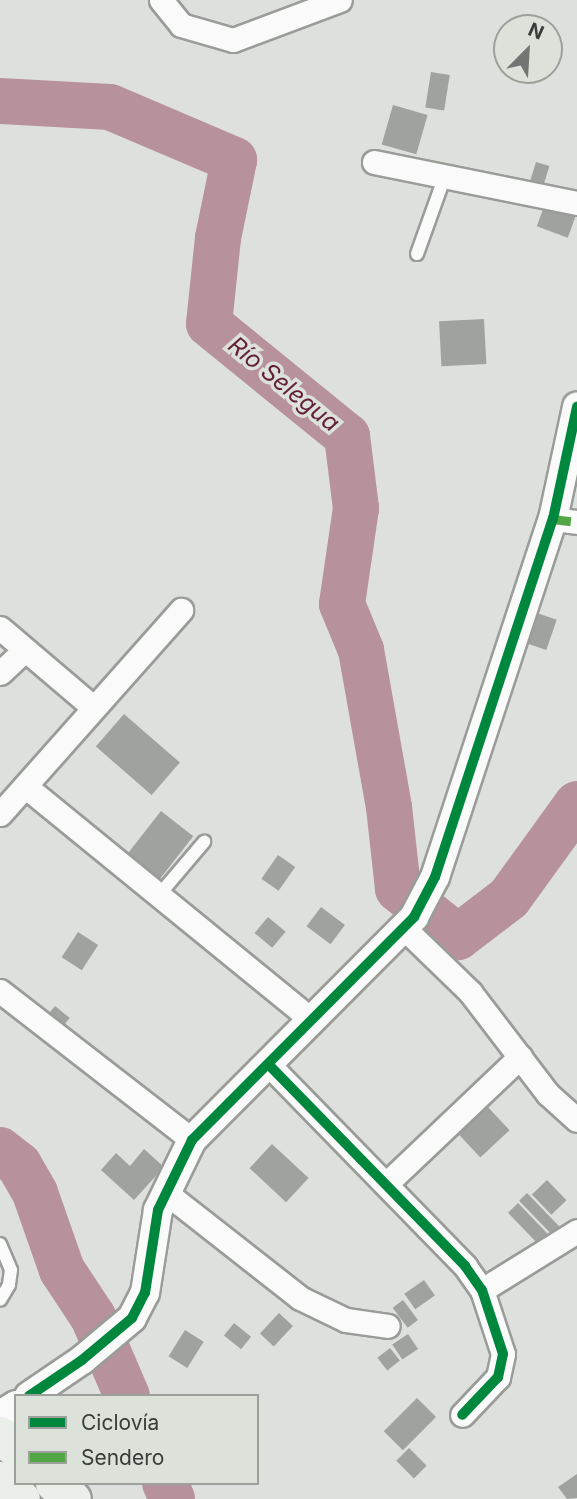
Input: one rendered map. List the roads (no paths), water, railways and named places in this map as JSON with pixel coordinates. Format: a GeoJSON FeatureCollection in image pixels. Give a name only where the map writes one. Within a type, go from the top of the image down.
{"type":"FeatureCollection","features":[{"type":"Feature","properties":{"kind":"main road"},"geometry":{"type":"LineString","coordinates":[[0,1435],[14,1447]]}},
{"type":"Feature","properties":{"kind":"main road"},"geometry":{"type":"LineString","coordinates":[[0,1480],[21,1499]]}},
{"type":"Feature","properties":{"kind":"main road"},"geometry":{"type":"LineString","coordinates":[[56,1485],[72,1499]]}},
{"type":"Feature","properties":{"kind":"street"},"geometry":{"type":"LineString","coordinates":[[161,0],[181,25],[233,40],[340,0]]}},
{"type":"Feature","properties":{"kind":"street"},"geometry":{"type":"LineString","coordinates":[[374,162],[577,203]]}},
{"type":"Feature","properties":{"kind":"street"},"geometry":{"type":"LineString","coordinates":[[32,1394],[82,1360],[132,1318],[145,1293],[165,1192],[192,1140],[409,923],[435,877],[565,520],[577,407]]}},
{"type":"Feature","properties":{"kind":"street"},"geometry":{"type":"LineString","coordinates":[[0,814],[181,610]]}},
{"type":"Feature","properties":{"kind":"street"},"geometry":{"type":"LineString","coordinates":[[0,628],[94,708]]}},
{"type":"Feature","properties":{"kind":"street"},"geometry":{"type":"LineString","coordinates":[[0,673],[26,649]]}},
{"type":"Feature","properties":{"kind":"street"},"geometry":{"type":"LineString","coordinates":[[25,786],[312,1020]]}},
{"type":"Feature","properties":{"kind":"street"},"geometry":{"type":"LineString","coordinates":[[409,923],[470,992],[548,1094],[577,1120]]}},
{"type":"Feature","properties":{"kind":"street"},"geometry":{"type":"LineString","coordinates":[[0,990],[192,1140]]}},
{"type":"Feature","properties":{"kind":"street"},"geometry":{"type":"LineString","coordinates":[[386,1184],[520,1057]]}},
{"type":"Feature","properties":{"kind":"street"},"geometry":{"type":"LineString","coordinates":[[269,1065],[386,1184],[482,1290],[503,1354],[498,1377],[462,1415]]}},
{"type":"Feature","properties":{"kind":"street"},"geometry":{"type":"LineString","coordinates":[[165,1192],[300,1298],[346,1320],[388,1326]]}},
{"type":"Feature","properties":{"kind":"street"},"geometry":{"type":"LineString","coordinates":[[482,1290],[577,1231]]}},
{"type":"Feature","properties":{"kind":"lane"},"geometry":{"type":"LineString","coordinates":[[417,254],[445,176]]}},
{"type":"Feature","properties":{"kind":"lane"},"geometry":{"type":"LineString","coordinates":[[159,895],[204,842]]}},
{"type":"Feature","properties":{"kind":"lane"},"geometry":{"type":"LineString","coordinates":[[0,1244],[11,1270],[9,1285],[0,1300]]}},
{"type":"Feature","properties":{"kind":"waterway","name":"Río Selegua"},"geometry":{"type":"LineString","coordinates":[[0,101],[110,107],[234,160],[218,238],[209,324],[347,436],[356,508],[342,604],[361,650],[389,807],[398,889],[458,937],[509,898],[577,804]]}},
{"type":"Feature","properties":{"kind":"waterway","name":"Río Selegua"},"geometry":{"type":"LineString","coordinates":[[0,1150],[19,1165],[35,1193],[62,1270],[93,1317],[126,1394]]}},
{"type":"Feature","properties":{"kind":"waterway","name":"Río Selegua"},"geometry":{"type":"LineString","coordinates":[[166,1485],[172,1499]]}}]}
